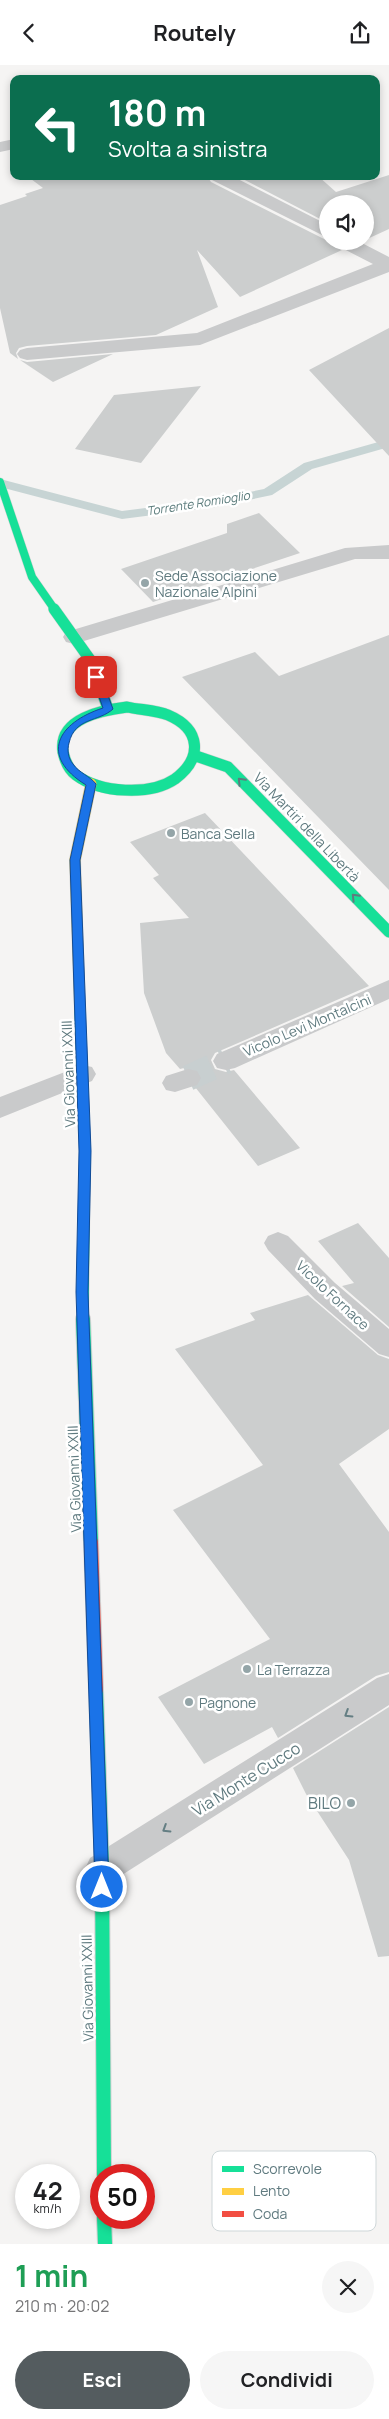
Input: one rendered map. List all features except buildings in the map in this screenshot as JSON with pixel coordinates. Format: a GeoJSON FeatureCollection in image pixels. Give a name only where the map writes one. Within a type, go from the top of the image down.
{"type":"FeatureCollection","features":[{"type":"Feature","properties":{"kind":"main road"},"geometry":{"type":"LineString","coordinates":[[0,482],[5,502],[32,577],[91,661],[108,709]]}},
{"type":"Feature","properties":{"kind":"main road"},"geometry":{"type":"LineString","coordinates":[[127,707],[148,708],[165,713],[181,721],[192,731],[197,743],[196,755],[188,768],[175,780],[156,787],[134,791],[112,789],[91,784],[71,769],[66,763],[62,750],[65,737],[74,725],[90,715],[108,709],[127,707]]}},
{"type":"Feature","properties":{"kind":"main road","name":"Via Martiri della Libertà"},"geometry":{"type":"LineString","coordinates":[[196,755],[228,767],[389,932]]}},
{"type":"Feature","properties":{"kind":"main road","name":"Via Giovanni XXIII"},"geometry":{"type":"LineString","coordinates":[[91,784],[75,860],[85,1151],[82,1292],[102,1869],[104,2164]]}},
{"type":"Feature","properties":{"kind":"main road"},"geometry":{"type":"LineString","coordinates":[[104,2229],[105,2244]]}},
{"type":"Feature","properties":{"kind":"street"},"geometry":{"type":"LineString","coordinates":[[226,180],[319,228]]}},
{"type":"Feature","properties":{"kind":"street"},"geometry":{"type":"LineString","coordinates":[[360,250],[389,265]]}},
{"type":"Feature","properties":{"kind":"street"},"geometry":{"type":"LineString","coordinates":[[28,354],[200,339],[389,265]]}},
{"type":"Feature","properties":{"kind":"street"},"geometry":{"type":"LineString","coordinates":[[74,637],[353,553],[389,553]]}},
{"type":"Feature","properties":{"kind":"street","name":"Vicolo Levi Montalcini"},"geometry":{"type":"LineString","coordinates":[[226,1061],[389,989]]}},
{"type":"Feature","properties":{"kind":"street"},"geometry":{"type":"LineString","coordinates":[[0,1108],[83,1073]]}},
{"type":"Feature","properties":{"kind":"street","name":"Vicolo Fornace"},"geometry":{"type":"LineString","coordinates":[[278,1243],[325,1291],[389,1346]]}},
{"type":"Feature","properties":{"kind":"street","name":"Via Monte Cucco"},"geometry":{"type":"LineString","coordinates":[[102,1869],[389,1688]]}},
{"type":"Feature","properties":{"kind":"waterway","name":"Torrente Romioglio"},"geometry":{"type":"LineString","coordinates":[[0,483],[122,515],[216,503],[268,492],[308,466],[389,443]]}},
{"type":"Feature","properties":{"kind":"tunnel"},"geometry":{"type":"LineString","coordinates":[[188,1078],[226,1061]]}},
{"type":"Feature","properties":{"kind":"traffic: fast"},"geometry":{"type":"LineString","coordinates":[[0,482],[32,577],[91,661],[108,709]]}},
{"type":"Feature","properties":{"kind":"traffic: fast"},"geometry":{"type":"LineString","coordinates":[[127,707],[168,715],[190,729],[196,747],[193,756],[189,765],[171,781],[147,789],[121,790],[82,778],[76,775],[68,765],[63,749],[64,738],[76,722],[96,713],[127,707]]}},
{"type":"Feature","properties":{"kind":"traffic: fast"},"geometry":{"type":"LineString","coordinates":[[196,756],[228,767],[389,932]]}},
{"type":"Feature","properties":{"kind":"traffic: fast"},"geometry":{"type":"LineString","coordinates":[[80,1011],[85,1151],[82,1292],[91,1542]]}},
{"type":"Feature","properties":{"kind":"traffic: fast"},"geometry":{"type":"LineString","coordinates":[[96,1690],[102,1869],[104,2164]]}},
{"type":"Feature","properties":{"kind":"traffic: fast"},"geometry":{"type":"LineString","coordinates":[[104,2229],[105,2244]]}},
{"type":"Feature","properties":{"kind":"traffic: slow"},"geometry":{"type":"LineString","coordinates":[[80,1011],[75,860],[91,784]]}},
{"type":"Feature","properties":{"kind":"traffic: jam"},"geometry":{"type":"LineString","coordinates":[[91,1542],[96,1690]]}},
{"type":"Feature","properties":{"kind":"place","name":"Sede Associazione Nazionale Alpini"},"geometry":{"type":"Point","coordinates":[145,583]}},
{"type":"Feature","properties":{"kind":"place","name":"Banca Sella"},"geometry":{"type":"Point","coordinates":[171,833]}},
{"type":"Feature","properties":{"kind":"place","name":"La Terrazza"},"geometry":{"type":"Point","coordinates":[247,1669]}},
{"type":"Feature","properties":{"kind":"place","name":"Pagnone"},"geometry":{"type":"Point","coordinates":[189,1702]}},
{"type":"Feature","properties":{"kind":"place","name":"BILO"},"geometry":{"type":"Point","coordinates":[351,1803]}},
{"type":"Feature","properties":{"kind":"route"},"geometry":{"type":"LineString","coordinates":[[96,677],[108,709],[90,715],[74,725],[65,737],[62,750],[66,763],[76,774],[91,784],[75,860],[85,1151],[82,1292],[102,1887]]}}]}
